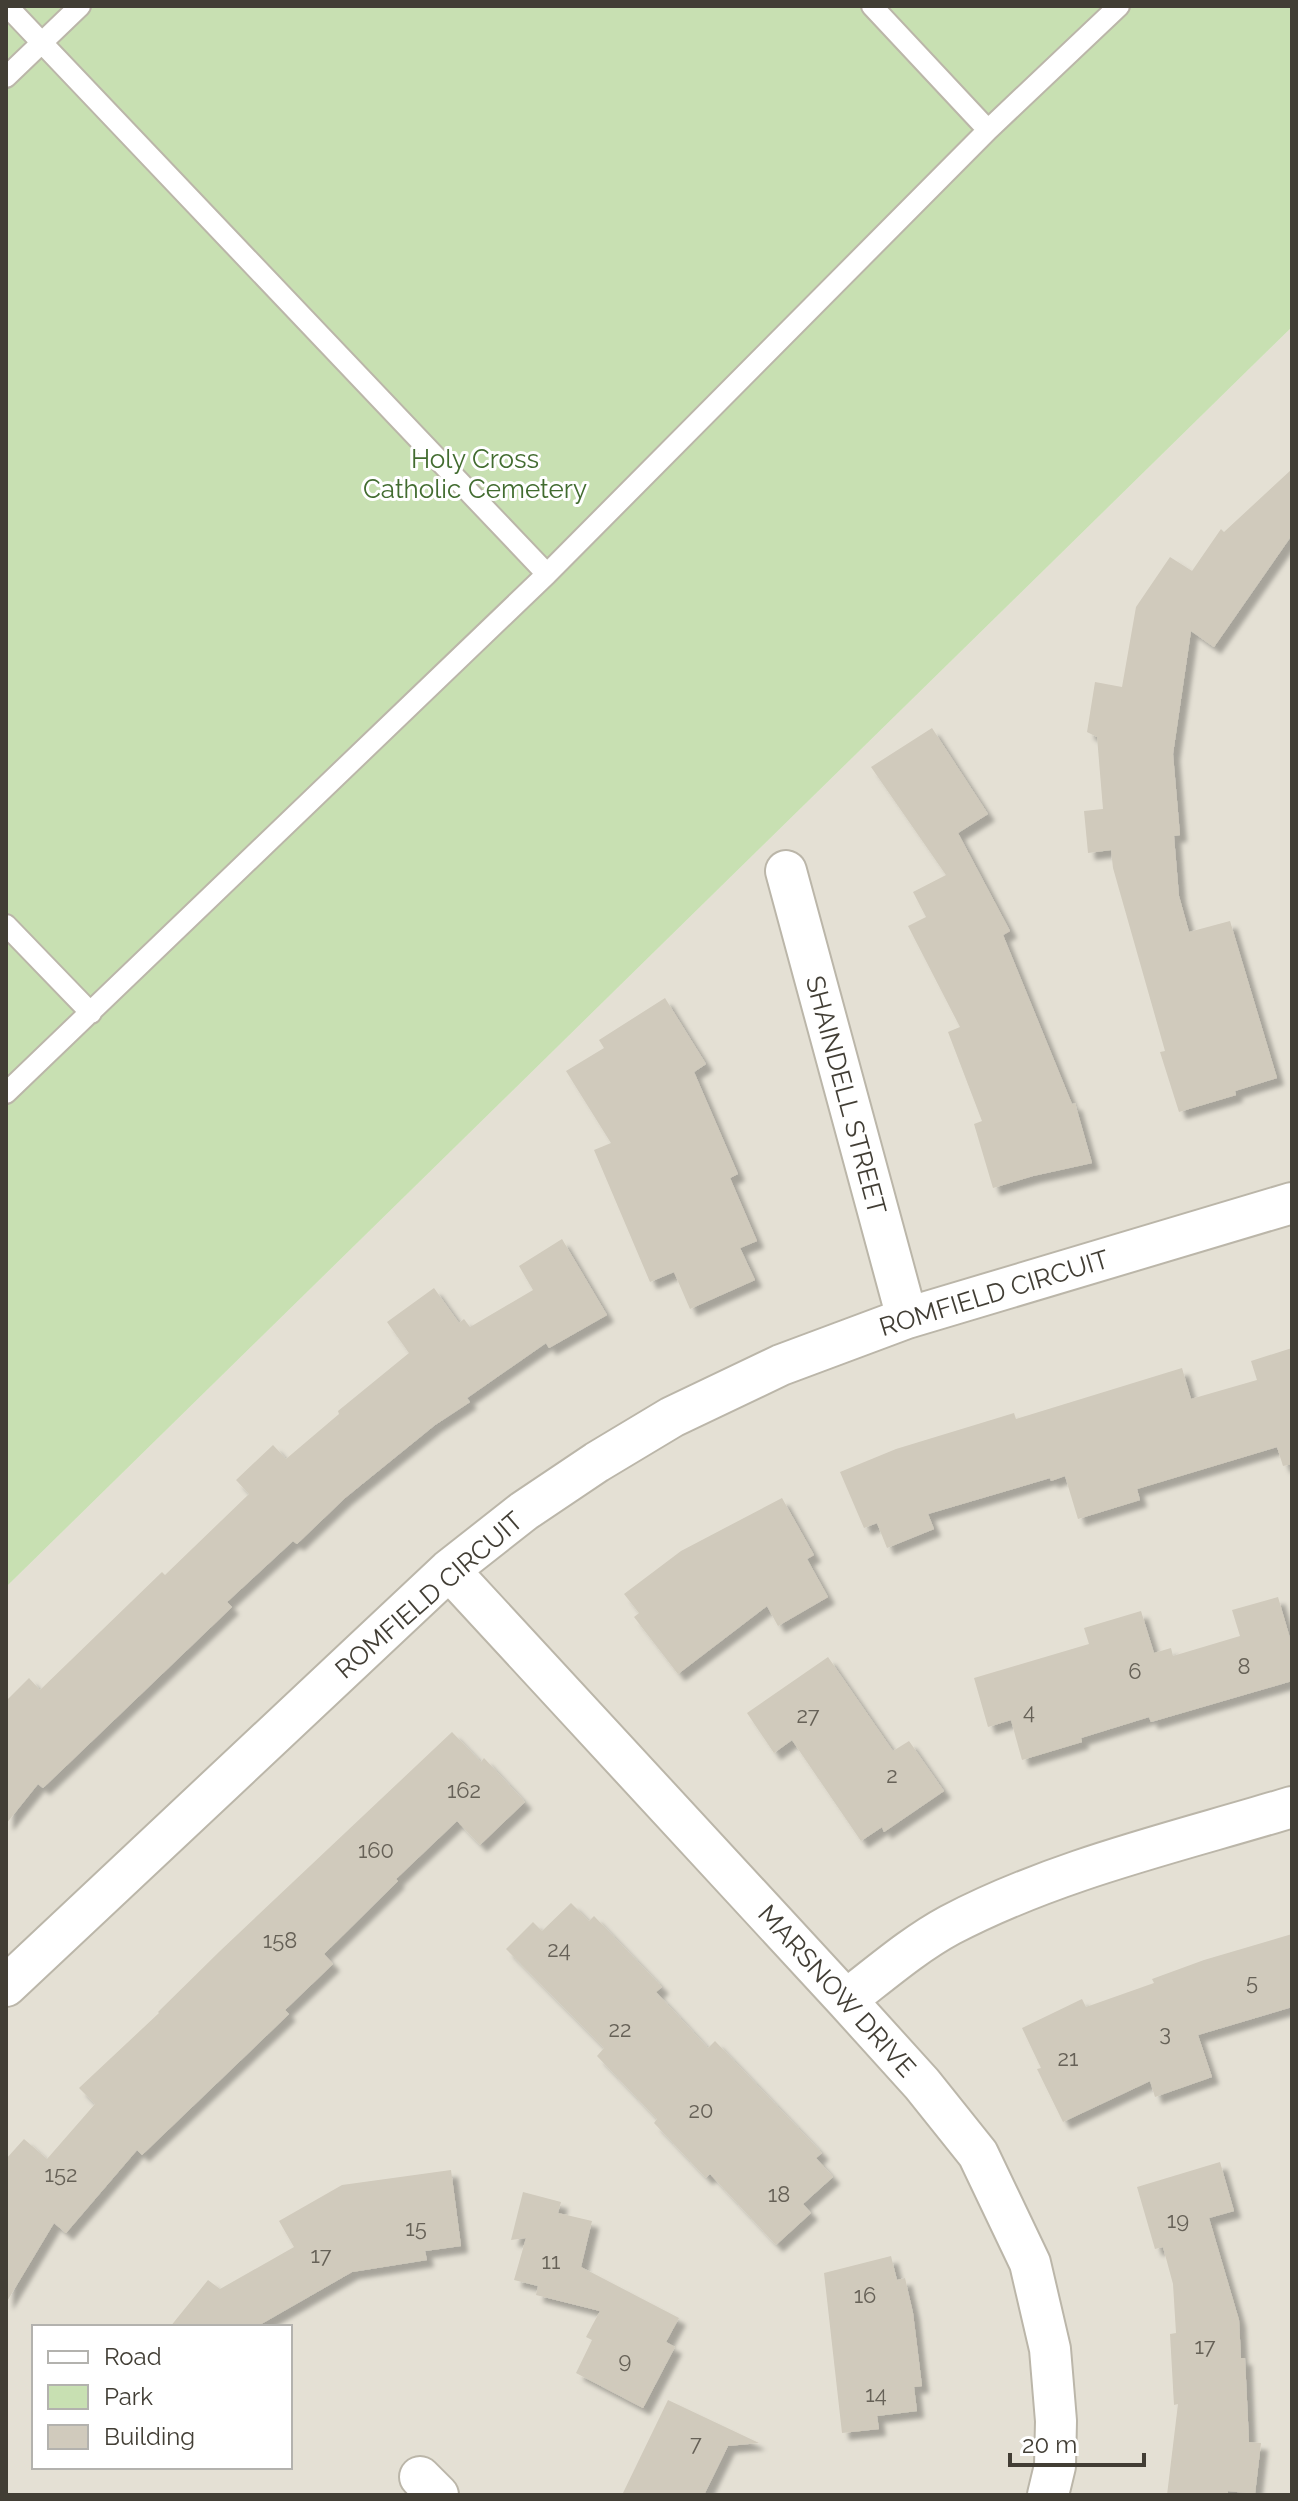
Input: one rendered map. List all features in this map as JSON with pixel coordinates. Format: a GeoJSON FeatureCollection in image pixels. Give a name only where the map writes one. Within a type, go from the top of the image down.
{"type":"FeatureCollection","features":[{"type":"Feature","properties":{"kind":"street","name":"SHAINDELL STREET"},"geometry":{"type":"LineString","coordinates":[[786,871],[907,1318]]}},
{"type":"Feature","properties":{"kind":"street","name":"ROMFIELD CIRCUIT"},"geometry":{"type":"LineString","coordinates":[[6,1986],[449,1570],[597,1462],[672,1417],[781,1365],[907,1318],[1292,1203]]}},
{"type":"Feature","properties":{"kind":"street","name":"MARSNOW DRIVE"},"geometry":{"type":"LineString","coordinates":[[449,1570],[846,2000],[922,2084],[978,2154],[1030,2263],[1050,2349],[1055,2407],[1055,2466],[1048,2495]]}},
{"type":"Feature","properties":{"kind":"street"},"geometry":{"type":"LineString","coordinates":[[846,2000],[925,1939],[1020,1892],[1084,1869],[1292,1807]]}},
{"type":"Feature","properties":{"kind":"lane"},"geometry":{"type":"LineString","coordinates":[[7,6],[547,574]]}},
{"type":"Feature","properties":{"kind":"lane"},"geometry":{"type":"LineString","coordinates":[[6,77],[80,6]]}},
{"type":"Feature","properties":{"kind":"lane"},"geometry":{"type":"LineString","coordinates":[[872,6],[988,130]]}},
{"type":"Feature","properties":{"kind":"lane"},"geometry":{"type":"LineString","coordinates":[[6,1093],[547,574],[988,130],[1119,6]]}},
{"type":"Feature","properties":{"kind":"lane"},"geometry":{"type":"LineString","coordinates":[[6,925],[91,1013]]}},
{"type":"Feature","properties":{"kind":"shaded area"},"geometry":{"type":"Polygon","coordinates":[[[1292,327],[1292,2495],[6,2495],[6,1587],[1292,327]]]}},
{"type":"Feature","properties":{"kind":"green space","name":"Holy Cross Catholic Cemetery"},"geometry":{"type":"Polygon","coordinates":[[[6,6],[1292,6],[1292,327],[6,1587],[6,6]]]}},
{"type":"Feature","properties":{"kind":"building"},"geometry":{"type":"Polygon","coordinates":[[[1292,469],[1292,535],[1214,647],[1191,631],[1173,754],[1180,835],[1174,836],[1179,896],[1189,932],[1230,921],[1277,1078],[1235,1091],[1236,1095],[1179,1112],[1160,1052],[1165,1051],[1113,868],[1111,850],[1088,853],[1084,811],[1103,809],[1097,737],[1087,732],[1095,682],[1122,687],[1136,607],[1170,557],[1192,571],[1221,529],[1224,532],[1292,469]]]}},
{"type":"Feature","properties":{"kind":"building"},"geometry":{"type":"Polygon","coordinates":[[[932,728],[988,814],[958,833],[1010,931],[1003,935],[1072,1104],[1075,1103],[1092,1163],[993,1188],[974,1124],[982,1121],[948,1032],[960,1027],[908,926],[926,917],[913,892],[946,875],[871,767],[932,728]]]}},
{"type":"Feature","properties":{"kind":"building"},"geometry":{"type":"Polygon","coordinates":[[[665,998],[706,1064],[694,1072],[738,1174],[730,1178],[757,1241],[740,1248],[755,1280],[690,1309],[674,1272],[650,1282],[594,1150],[611,1143],[566,1071],[604,1048],[599,1040],[665,998]]]}},
{"type":"Feature","properties":{"kind":"building"},"geometry":{"type":"Polygon","coordinates":[[[562,1239],[607,1315],[549,1348],[546,1343],[467,1398],[470,1402],[435,1425],[345,1498],[297,1544],[293,1541],[227,1602],[232,1607],[64,1768],[43,1788],[38,1784],[6,1824],[6,1701],[29,1678],[40,1690],[162,1572],[165,1575],[249,1494],[236,1480],[273,1445],[286,1459],[339,1414],[338,1411],[409,1353],[387,1322],[434,1288],[459,1323],[464,1319],[470,1327],[533,1290],[519,1266],[562,1239]]]}},
{"type":"Feature","properties":{"kind":"building"},"geometry":{"type":"Polygon","coordinates":[[[1292,1348],[1292,1464],[1283,1466],[1277,1447],[1137,1489],[1140,1500],[1078,1519],[1065,1476],[1051,1481],[1050,1478],[928,1514],[934,1529],[887,1548],[877,1523],[864,1528],[840,1472],[896,1449],[1014,1413],[1016,1419],[1182,1368],[1191,1399],[1257,1380],[1251,1361],[1292,1348]]]}},
{"type":"Feature","properties":{"kind":"building"},"geometry":{"type":"Polygon","coordinates":[[[782,1498],[814,1555],[807,1559],[828,1597],[778,1626],[767,1606],[678,1674],[634,1617],[639,1613],[624,1594],[681,1551],[782,1498]]]}},
{"type":"Feature","properties":{"kind":"building"},"geometry":{"type":"Polygon","coordinates":[[[1278,1597],[1292,1645],[1292,1681],[1151,1722],[1149,1717],[1022,1760],[1011,1720],[988,1727],[974,1678],[1089,1644],[1084,1628],[1141,1611],[1154,1653],[1171,1648],[1173,1656],[1240,1636],[1232,1610],[1278,1597]]]}},
{"type":"Feature","properties":{"kind":"building"},"geometry":{"type":"Polygon","coordinates":[[[828,1657],[893,1751],[909,1741],[944,1791],[884,1832],[882,1827],[861,1841],[792,1740],[774,1753],[747,1713],[828,1657]]]}},
{"type":"Feature","properties":{"kind":"building"},"geometry":{"type":"Polygon","coordinates":[[[452,1732],[481,1762],[484,1758],[525,1802],[480,1845],[457,1821],[396,1879],[398,1881],[324,1954],[333,1964],[285,2010],[289,2014],[142,2155],[137,2150],[66,2233],[54,2223],[6,2303],[6,2159],[24,2139],[47,2159],[95,2104],[79,2088],[452,1732]]]}},
{"type":"Feature","properties":{"kind":"building"},"geometry":{"type":"Polygon","coordinates":[[[571,1903],[589,1921],[594,1916],[662,1987],[656,1992],[708,2048],[715,2041],[822,2153],[816,2158],[833,2177],[803,2204],[811,2213],[776,2245],[710,2174],[706,2178],[654,2123],[657,2119],[597,2056],[604,2048],[506,1949],[533,1922],[542,1931],[571,1903]]]}},
{"type":"Feature","properties":{"kind":"building"},"geometry":{"type":"Polygon","coordinates":[[[1292,1934],[1292,2007],[1198,2035],[1212,2077],[1155,2097],[1150,2081],[1063,2122],[1037,2069],[1041,2068],[1022,2028],[1082,1999],[1086,2007],[1154,1983],[1152,1979],[1204,1960],[1292,1934]]]}},
{"type":"Feature","properties":{"kind":"building"},"geometry":{"type":"Polygon","coordinates":[[[1220,2162],[1234,2211],[1209,2218],[1239,2320],[1241,2358],[1245,2358],[1249,2442],[1261,2443],[1255,2494],[1228,2491],[1228,2495],[1167,2495],[1178,2404],[1174,2405],[1170,2334],[1176,2333],[1173,2284],[1163,2247],[1155,2249],[1137,2187],[1220,2162]]]}},
{"type":"Feature","properties":{"kind":"building"},"geometry":{"type":"Polygon","coordinates":[[[451,2170],[461,2246],[425,2251],[427,2260],[352,2272],[259,2325],[172,2325],[208,2280],[220,2289],[294,2247],[279,2221],[342,2185],[451,2170]]]}},
{"type":"Feature","properties":{"kind":"building"},"geometry":{"type":"Polygon","coordinates":[[[523,2192],[561,2202],[558,2213],[592,2221],[581,2267],[679,2318],[666,2342],[675,2347],[643,2408],[576,2373],[592,2340],[586,2337],[600,2311],[536,2295],[538,2286],[514,2280],[526,2238],[511,2240],[523,2192]]]}},
{"type":"Feature","properties":{"kind":"building"},"geometry":{"type":"Polygon","coordinates":[[[891,2256],[897,2280],[905,2278],[913,2313],[922,2386],[914,2387],[917,2411],[877,2416],[879,2429],[842,2433],[824,2273],[891,2256]]]}},
{"type":"Feature","properties":{"kind":"building"},"geometry":{"type":"Polygon","coordinates":[[[668,2400],[759,2443],[728,2446],[704,2495],[622,2495],[668,2400]]]}}]}
